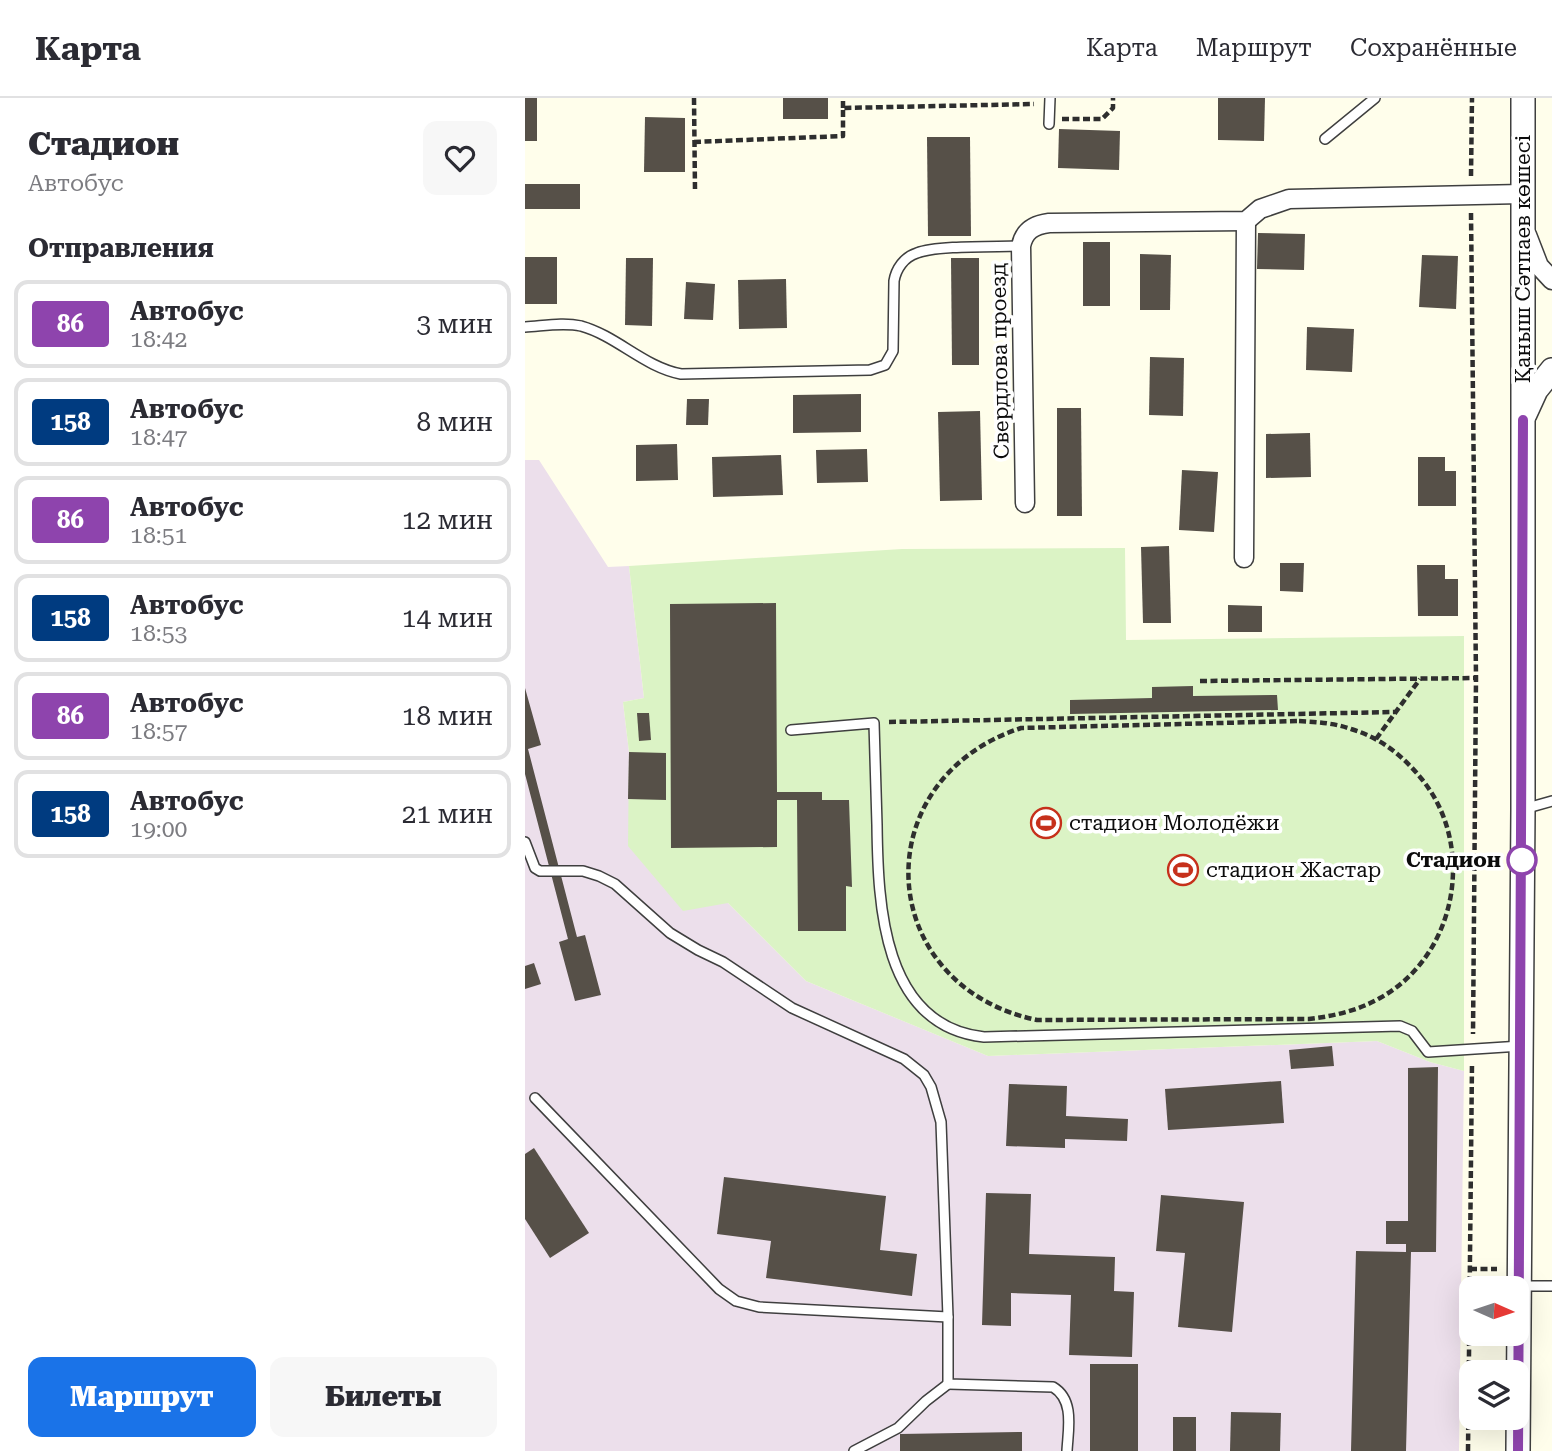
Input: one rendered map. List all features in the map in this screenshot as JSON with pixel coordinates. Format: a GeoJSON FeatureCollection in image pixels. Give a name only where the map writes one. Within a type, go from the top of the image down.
{"type":"FeatureCollection","features":[{"type":"Feature","properties":{"kind":"street","name":"Қаныш Сәтпаев көшесі"},"geometry":{"type":"LineString","coordinates":[[1520,1276],[1523,98]]}},
{"type":"Feature","properties":{"kind":"street"},"geometry":{"type":"LineString","coordinates":[[1244,558],[1246,222],[1260,209],[1289,199],[1471,195],[1522,201],[1532,253],[1539,266],[1552,280]]}},
{"type":"Feature","properties":{"kind":"street","name":"Свердлова проезд"},"geometry":{"type":"LineString","coordinates":[[1025,503],[1021,246],[1029,229],[1038,224],[1049,223],[1246,222]]}},
{"type":"Feature","properties":{"kind":"street"},"geometry":{"type":"LineString","coordinates":[[1523,420],[1536,390],[1552,370]]}},
{"type":"Feature","properties":{"kind":"street","name":"Қаныш Сәтпаев көшесі"},"geometry":{"type":"LineString","coordinates":[[1518,1451],[1519,1346]]}},
{"type":"Feature","properties":{"kind":"lane"},"geometry":{"type":"LineString","coordinates":[[1325,139],[1375,98]]}},
{"type":"Feature","properties":{"kind":"lane"},"geometry":{"type":"LineString","coordinates":[[1049,101],[1049,121]]}},
{"type":"Feature","properties":{"kind":"lane"},"geometry":{"type":"LineString","coordinates":[[525,327],[581,326],[670,372],[681,374],[870,370],[885,365],[893,351],[894,281],[896,272],[909,257],[927,250],[1021,246]]}},
{"type":"Feature","properties":{"kind":"lane"},"geometry":{"type":"LineString","coordinates":[[790,730],[874,723],[878,887],[888,941],[896,967],[916,1003],[941,1023],[965,1035],[983,1037],[1399,1026],[1412,1031],[1428,1052],[1521,1046]]}},
{"type":"Feature","properties":{"kind":"lane"},"geometry":{"type":"LineString","coordinates":[[1523,810],[1552,801]]}},
{"type":"Feature","properties":{"kind":"lane"},"geometry":{"type":"LineString","coordinates":[[525,842],[535,868],[540,871],[583,871],[615,884],[670,933],[723,962],[792,1009],[893,1052],[924,1075],[937,1102],[941,1122],[948,1384]]}},
{"type":"Feature","properties":{"kind":"lane"},"geometry":{"type":"LineString","coordinates":[[535,1098],[719,1289],[736,1301],[759,1307],[948,1317]]}},
{"type":"Feature","properties":{"kind":"lane"},"geometry":{"type":"LineString","coordinates":[[1529,1286],[1552,1286]]}},
{"type":"Feature","properties":{"kind":"lane"},"geometry":{"type":"LineString","coordinates":[[854,1451],[898,1428],[948,1384],[1053,1387],[1060,1391],[1068,1409],[1067,1451]]}},
{"type":"Feature","properties":{"kind":"path"},"geometry":{"type":"LineString","coordinates":[[694,98],[695,190]]}},
{"type":"Feature","properties":{"kind":"path"},"geometry":{"type":"LineString","coordinates":[[694,142],[843,136],[843,98]]}},
{"type":"Feature","properties":{"kind":"path"},"geometry":{"type":"LineString","coordinates":[[1049,121],[1102,119],[1113,108],[1113,98]]}},
{"type":"Feature","properties":{"kind":"path"},"geometry":{"type":"LineString","coordinates":[[1200,681],[1476,678],[1472,98]]}},
{"type":"Feature","properties":{"kind":"path"},"geometry":{"type":"LineString","coordinates":[[843,108],[1049,101]]}},
{"type":"Feature","properties":{"kind":"path"},"geometry":{"type":"LineString","coordinates":[[1375,739],[1420,679]]}},
{"type":"Feature","properties":{"kind":"path"},"geometry":{"type":"LineString","coordinates":[[874,723],[1395,712]]}},
{"type":"Feature","properties":{"kind":"path"},"geometry":{"type":"LineString","coordinates":[[1299,721],[1327,723],[1353,729],[1375,739],[1395,751],[1413,768],[1428,786],[1440,808],[1449,832],[1453,856],[1453,885],[1448,913],[1437,940],[1422,962],[1382,998],[1357,1010],[1309,1019],[1037,1020],[1016,1015],[976,996],[956,982],[939,963],[915,917],[909,890],[909,864],[913,833],[923,807],[937,784],[955,764],[998,735],[1021,727],[1299,721]]}},
{"type":"Feature","properties":{"kind":"shaded area"},"geometry":{"type":"Polygon","coordinates":[[[525,460],[539,460],[608,567],[629,566],[644,698],[623,702],[629,752],[728,903],[806,981],[988,1056],[1377,1041],[1430,1062],[1464,1071],[1461,1276],[1459,1276],[1459,1451],[525,1451],[525,460]]]}},
{"type":"Feature","properties":{"kind":"green space","name":"стадион Молодёжи"},"geometry":{"type":"Polygon","coordinates":[[[1125,548],[1126,640],[1464,636],[1464,1071],[1430,1062],[1377,1041],[988,1056],[806,981],[728,903],[683,911],[628,846],[629,752],[623,702],[644,698],[629,566],[902,549],[1125,548]]]}},
{"type":"Feature","properties":{"kind":"building"},"geometry":{"type":"Polygon","coordinates":[[[525,98],[537,98],[537,141],[525,141],[525,98]]]}},
{"type":"Feature","properties":{"kind":"building"},"geometry":{"type":"Polygon","coordinates":[[[783,98],[828,98],[828,119],[783,119],[783,98]]]}},
{"type":"Feature","properties":{"kind":"building"},"geometry":{"type":"Polygon","coordinates":[[[1218,98],[1265,98],[1264,141],[1218,140],[1218,98]]]}},
{"type":"Feature","properties":{"kind":"building"},"geometry":{"type":"Polygon","coordinates":[[[645,117],[685,118],[685,172],[644,172],[645,117]]]}},
{"type":"Feature","properties":{"kind":"building"},"geometry":{"type":"Polygon","coordinates":[[[1059,129],[1120,131],[1119,170],[1058,168],[1059,129]]]}},
{"type":"Feature","properties":{"kind":"building"},"geometry":{"type":"Polygon","coordinates":[[[927,137],[970,137],[971,236],[928,236],[927,137]]]}},
{"type":"Feature","properties":{"kind":"building"},"geometry":{"type":"Polygon","coordinates":[[[525,184],[580,184],[580,209],[525,209],[525,184]]]}},
{"type":"Feature","properties":{"kind":"building"},"geometry":{"type":"Polygon","coordinates":[[[1258,233],[1305,234],[1304,270],[1257,269],[1258,233]]]}},
{"type":"Feature","properties":{"kind":"building"},"geometry":{"type":"Polygon","coordinates":[[[1083,242],[1110,242],[1110,306],[1083,306],[1083,242]]]}},
{"type":"Feature","properties":{"kind":"building"},"geometry":{"type":"Polygon","coordinates":[[[1140,254],[1171,255],[1170,310],[1140,310],[1140,254]]]}},
{"type":"Feature","properties":{"kind":"building"},"geometry":{"type":"Polygon","coordinates":[[[1422,255],[1458,256],[1456,309],[1419,307],[1422,255]]]}},
{"type":"Feature","properties":{"kind":"building"},"geometry":{"type":"Polygon","coordinates":[[[525,257],[557,257],[557,304],[525,304],[525,257]]]}},
{"type":"Feature","properties":{"kind":"building"},"geometry":{"type":"Polygon","coordinates":[[[626,258],[653,258],[652,326],[625,325],[626,258]]]}},
{"type":"Feature","properties":{"kind":"building"},"geometry":{"type":"Polygon","coordinates":[[[951,258],[979,258],[979,365],[952,365],[951,258]]]}},
{"type":"Feature","properties":{"kind":"building"},"geometry":{"type":"Polygon","coordinates":[[[786,279],[787,328],[739,329],[738,280],[786,279]]]}},
{"type":"Feature","properties":{"kind":"building"},"geometry":{"type":"Polygon","coordinates":[[[686,282],[715,284],[713,320],[684,319],[686,282]]]}},
{"type":"Feature","properties":{"kind":"building"},"geometry":{"type":"Polygon","coordinates":[[[1307,327],[1354,329],[1352,372],[1306,370],[1307,327]]]}},
{"type":"Feature","properties":{"kind":"building"},"geometry":{"type":"Polygon","coordinates":[[[1150,357],[1184,358],[1183,416],[1149,415],[1150,357]]]}},
{"type":"Feature","properties":{"kind":"building"},"geometry":{"type":"Polygon","coordinates":[[[861,394],[861,432],[793,433],[793,395],[861,394]]]}},
{"type":"Feature","properties":{"kind":"building"},"geometry":{"type":"Polygon","coordinates":[[[687,399],[709,399],[708,425],[686,425],[687,399]]]}},
{"type":"Feature","properties":{"kind":"building"},"geometry":{"type":"Polygon","coordinates":[[[1057,408],[1081,408],[1082,516],[1057,516],[1057,408]]]}},
{"type":"Feature","properties":{"kind":"building"},"geometry":{"type":"Polygon","coordinates":[[[980,411],[982,500],[940,501],[938,412],[980,411]]]}},
{"type":"Feature","properties":{"kind":"building"},"geometry":{"type":"Polygon","coordinates":[[[1310,433],[1311,477],[1266,478],[1266,434],[1310,433]]]}},
{"type":"Feature","properties":{"kind":"building"},"geometry":{"type":"Polygon","coordinates":[[[677,444],[678,480],[636,481],[636,445],[677,444]]]}},
{"type":"Feature","properties":{"kind":"building"},"geometry":{"type":"Polygon","coordinates":[[[867,449],[868,482],[817,483],[816,450],[867,449]]]}},
{"type":"Feature","properties":{"kind":"building"},"geometry":{"type":"Polygon","coordinates":[[[781,455],[783,495],[713,497],[712,457],[781,455]]]}},
{"type":"Feature","properties":{"kind":"building"},"geometry":{"type":"Polygon","coordinates":[[[1418,457],[1445,457],[1445,471],[1456,471],[1456,506],[1418,506],[1418,457]]]}},
{"type":"Feature","properties":{"kind":"building"},"geometry":{"type":"Polygon","coordinates":[[[1182,470],[1218,472],[1214,532],[1179,530],[1182,470]]]}},
{"type":"Feature","properties":{"kind":"building"},"geometry":{"type":"Polygon","coordinates":[[[1169,546],[1171,623],[1143,623],[1141,547],[1169,546]]]}},
{"type":"Feature","properties":{"kind":"building"},"geometry":{"type":"Polygon","coordinates":[[[1280,563],[1304,563],[1303,592],[1280,591],[1280,563]]]}},
{"type":"Feature","properties":{"kind":"building"},"geometry":{"type":"Polygon","coordinates":[[[1417,565],[1445,565],[1445,579],[1458,579],[1458,616],[1418,616],[1417,565]]]}},
{"type":"Feature","properties":{"kind":"building"},"geometry":{"type":"Polygon","coordinates":[[[776,603],[777,792],[822,792],[822,800],[849,800],[852,887],[846,886],[846,931],[798,931],[797,800],[777,800],[777,847],[671,848],[670,604],[776,603]]]}},
{"type":"Feature","properties":{"kind":"building"},"geometry":{"type":"Polygon","coordinates":[[[1228,605],[1262,606],[1262,632],[1228,632],[1228,605]]]}},
{"type":"Feature","properties":{"kind":"building"},"geometry":{"type":"Polygon","coordinates":[[[1193,686],[1193,696],[1277,695],[1278,710],[1070,714],[1070,700],[1152,698],[1152,687],[1193,686]]]}},
{"type":"Feature","properties":{"kind":"building"},"geometry":{"type":"Polygon","coordinates":[[[525,688],[541,745],[528,749],[577,937],[585,935],[601,995],[575,1001],[559,942],[568,939],[525,774],[525,688]]]}},
{"type":"Feature","properties":{"kind":"building"},"geometry":{"type":"Polygon","coordinates":[[[637,713],[649,713],[651,740],[639,741],[637,713]]]}},
{"type":"Feature","properties":{"kind":"building"},"geometry":{"type":"Polygon","coordinates":[[[629,752],[666,753],[666,800],[628,799],[629,752]]]}},
{"type":"Feature","properties":{"kind":"building"},"geometry":{"type":"Polygon","coordinates":[[[534,963],[541,984],[525,989],[525,966],[534,963]]]}},
{"type":"Feature","properties":{"kind":"building"},"geometry":{"type":"Polygon","coordinates":[[[1332,1046],[1334,1066],[1291,1069],[1289,1050],[1332,1046]]]}},
{"type":"Feature","properties":{"kind":"building"},"geometry":{"type":"Polygon","coordinates":[[[1438,1067],[1436,1252],[1411,1252],[1406,1451],[1351,1451],[1356,1251],[1406,1252],[1406,1244],[1386,1244],[1386,1221],[1408,1221],[1408,1068],[1438,1067]]]}},
{"type":"Feature","properties":{"kind":"building"},"geometry":{"type":"Polygon","coordinates":[[[1281,1081],[1284,1123],[1168,1130],[1165,1089],[1281,1081]]]}},
{"type":"Feature","properties":{"kind":"building"},"geometry":{"type":"Polygon","coordinates":[[[1009,1084],[1067,1086],[1066,1116],[1128,1119],[1127,1141],[1065,1139],[1065,1148],[1006,1146],[1009,1084]]]}},
{"type":"Feature","properties":{"kind":"building"},"geometry":{"type":"Polygon","coordinates":[[[534,1148],[589,1233],[550,1258],[525,1219],[525,1154],[534,1148]]]}},
{"type":"Feature","properties":{"kind":"building"},"geometry":{"type":"Polygon","coordinates":[[[724,1177],[886,1196],[880,1250],[917,1254],[912,1296],[766,1278],[771,1241],[717,1234],[724,1177]]]}},
{"type":"Feature","properties":{"kind":"building"},"geometry":{"type":"Polygon","coordinates":[[[986,1193],[1031,1194],[1029,1254],[1115,1257],[1114,1291],[1134,1292],[1132,1357],[1069,1355],[1071,1295],[1011,1293],[1011,1326],[982,1325],[986,1193]]]}},
{"type":"Feature","properties":{"kind":"building"},"geometry":{"type":"Polygon","coordinates":[[[1161,1195],[1244,1202],[1232,1332],[1178,1327],[1185,1253],[1156,1251],[1161,1195]]]}},
{"type":"Feature","properties":{"kind":"building"},"geometry":{"type":"Polygon","coordinates":[[[1090,1364],[1138,1364],[1138,1451],[1090,1451],[1090,1364]]]}},
{"type":"Feature","properties":{"kind":"building"},"geometry":{"type":"Polygon","coordinates":[[[1231,1412],[1281,1413],[1280,1451],[1230,1451],[1231,1412]]]}},
{"type":"Feature","properties":{"kind":"building"},"geometry":{"type":"Polygon","coordinates":[[[1173,1417],[1196,1417],[1196,1451],[1173,1451],[1173,1417]]]}},
{"type":"Feature","properties":{"kind":"building"},"geometry":{"type":"Polygon","coordinates":[[[1022,1432],[1022,1451],[900,1451],[900,1434],[1022,1432]]]}},
{"type":"Feature","properties":{"kind":"bus line","name":"86"},"geometry":{"type":"LineString","coordinates":[[1518,1451],[1523,420]]}},
{"type":"Feature","properties":{"kind":"place","name":"стадион Молодёжи"},"geometry":{"type":"Point","coordinates":[1046,823]}},
{"type":"Feature","properties":{"kind":"place","name":"Стадион"},"geometry":{"type":"Point","coordinates":[1522,860]}},
{"type":"Feature","properties":{"kind":"place","name":"стадион Жастар"},"geometry":{"type":"Point","coordinates":[1183,870]}}]}
